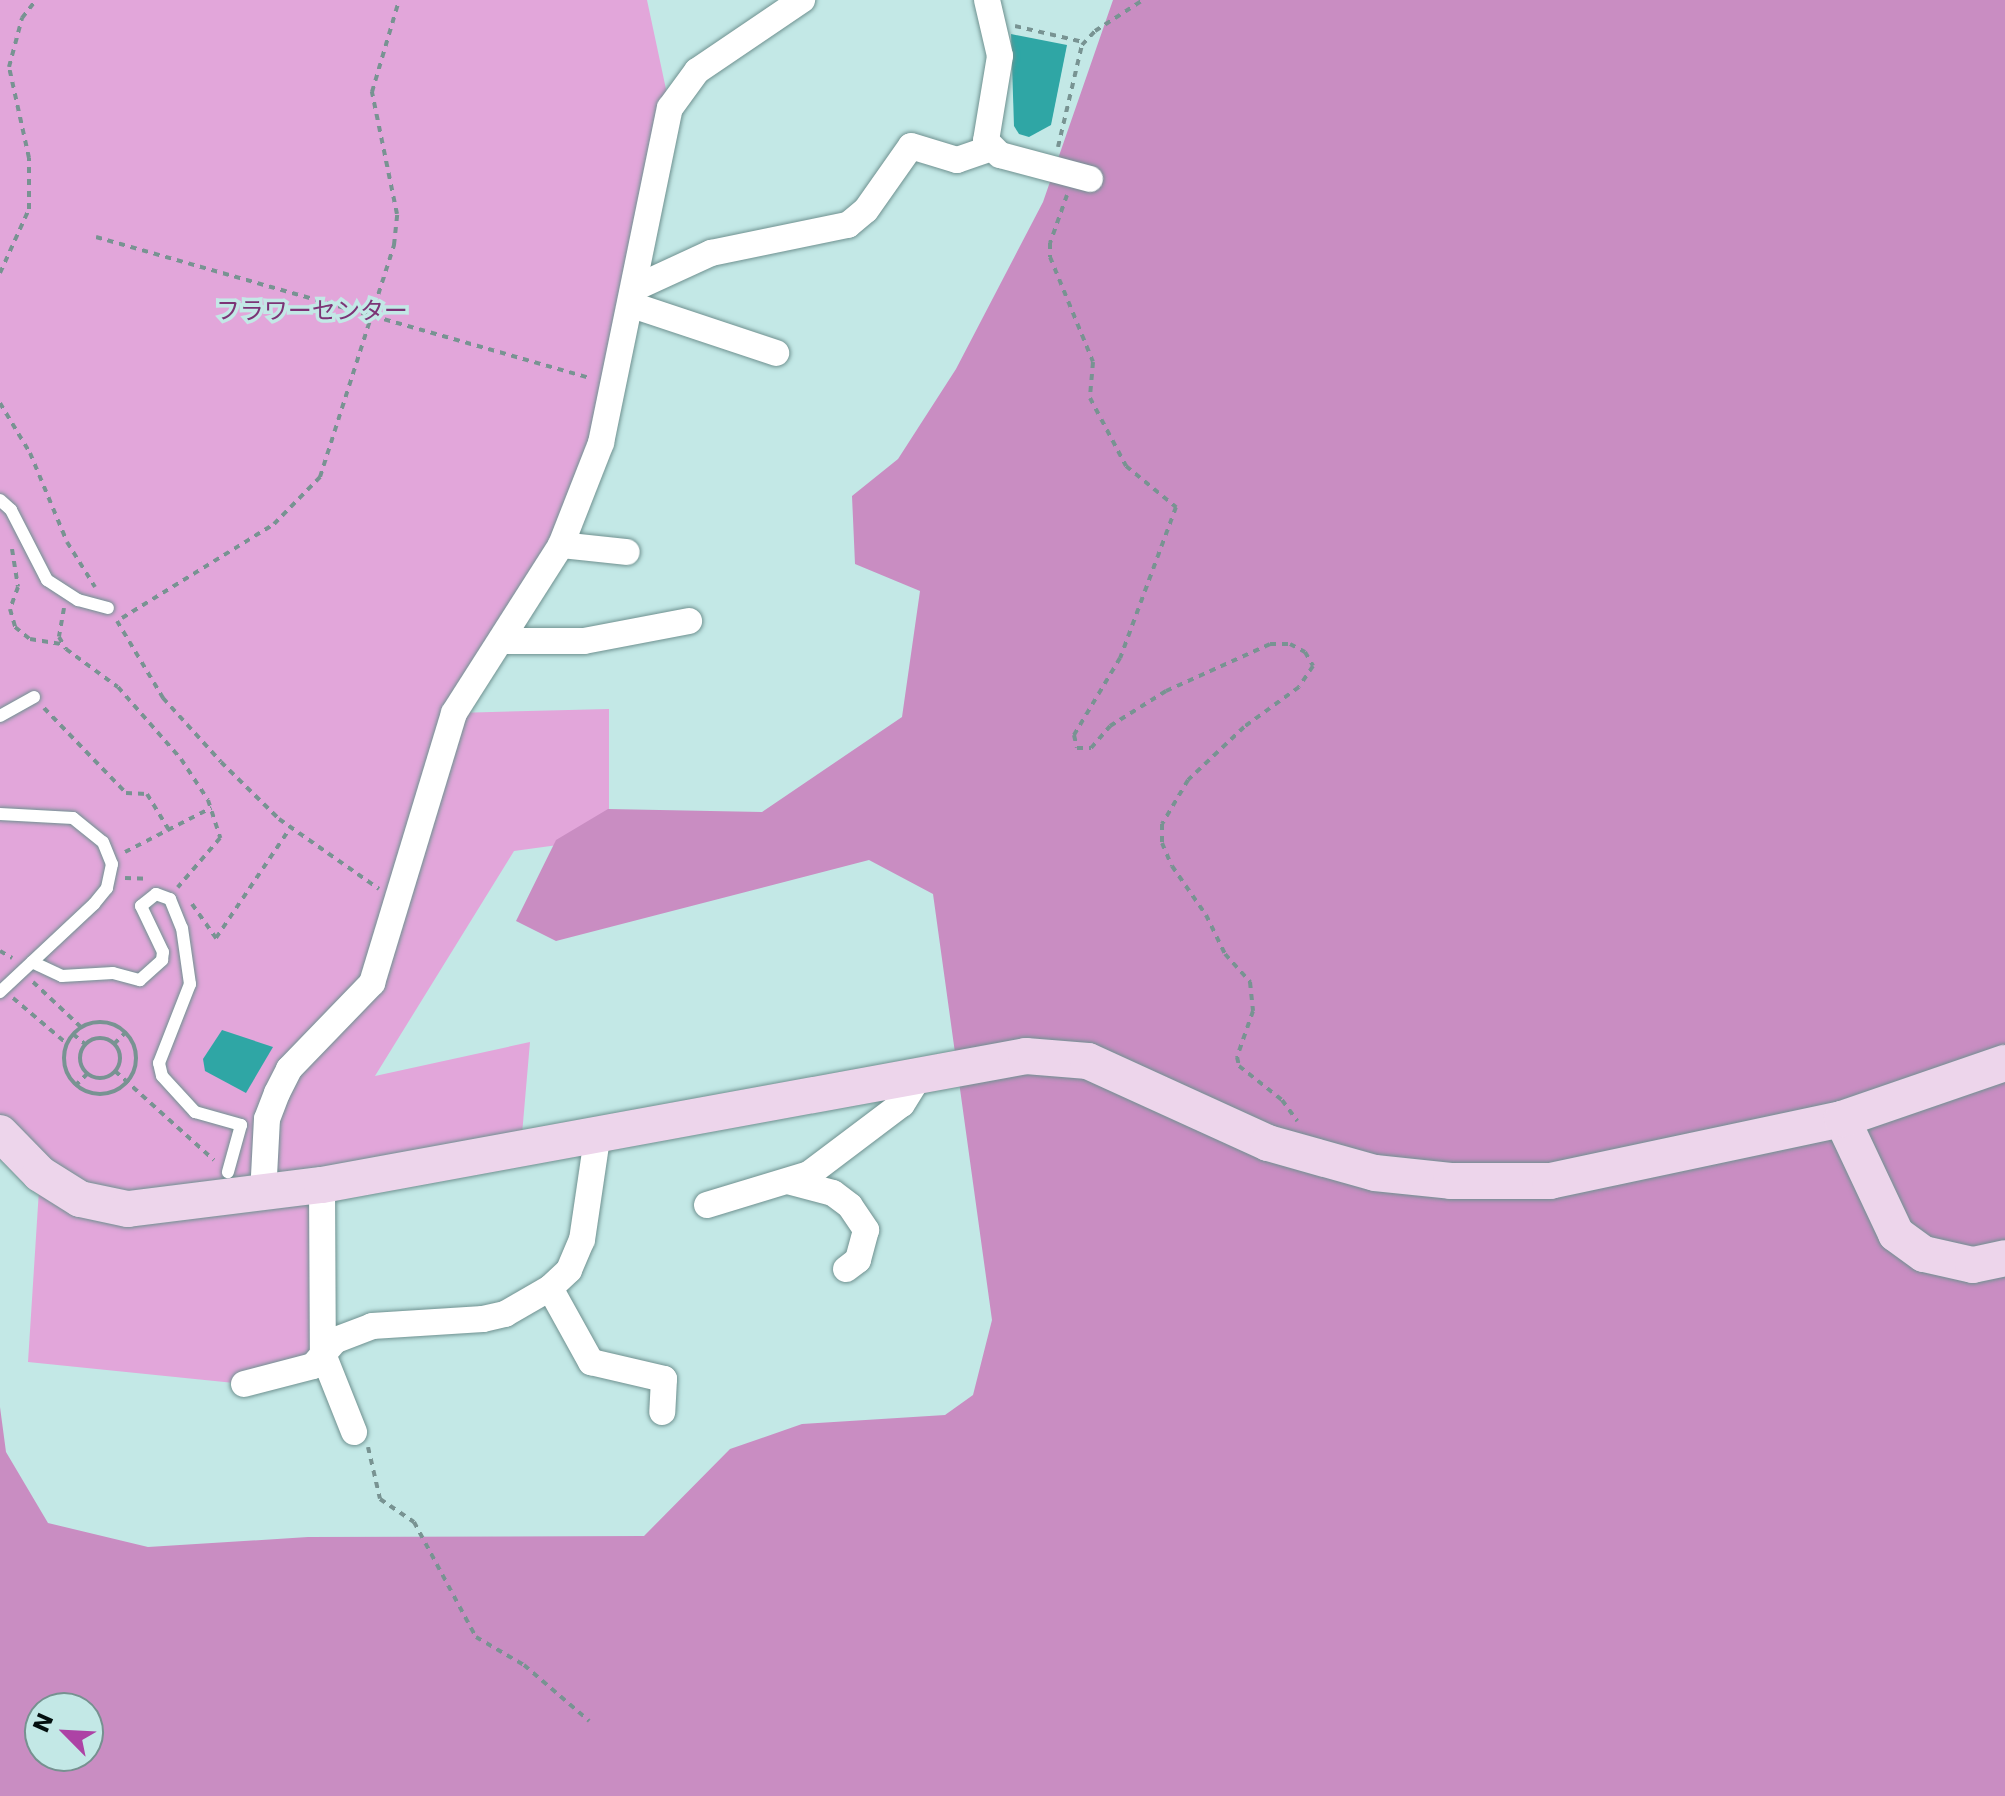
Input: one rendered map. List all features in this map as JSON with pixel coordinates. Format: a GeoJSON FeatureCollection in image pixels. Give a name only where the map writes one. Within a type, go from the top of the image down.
{"type":"FeatureCollection","features":[{"type":"Feature","properties":{"kind":"street"},"geometry":{"type":"LineString","coordinates":[[263,1195],[267,1119],[277,1093],[306,1049],[372,983],[454,713],[561,545],[601,443],[616,386],[662,144],[679,90],[697,71],[801,0]]}},
{"type":"Feature","properties":{"kind":"street"},"geometry":{"type":"LineString","coordinates":[[990,11],[1000,56],[985,127],[991,148],[1000,155],[1069,173]]}},
{"type":"Feature","properties":{"kind":"street"},"geometry":{"type":"LineString","coordinates":[[634,296],[711,253],[848,225],[866,210],[911,146],[957,160],[991,148]]}},
{"type":"Feature","properties":{"kind":"street"},"geometry":{"type":"LineString","coordinates":[[634,296],[776,353]]}},
{"type":"Feature","properties":{"kind":"street"},"geometry":{"type":"LineString","coordinates":[[561,545],[627,552]]}},
{"type":"Feature","properties":{"kind":"street"},"geometry":{"type":"LineString","coordinates":[[501,641],[584,641],[689,621]]}},
{"type":"Feature","properties":{"kind":"street"},"geometry":{"type":"LineString","coordinates":[[0,1133],[40,1174],[80,1199],[128,1209],[263,1195],[322,1185],[598,1131],[1026,1056],[1088,1061],[1268,1143],[1375,1173],[1451,1181],[1550,1181],[1842,1119],[2005,1063]]}},
{"type":"Feature","properties":{"kind":"street"},"geometry":{"type":"LineString","coordinates":[[707,1205],[791,1182],[902,1104],[921,1074]]}},
{"type":"Feature","properties":{"kind":"street"},"geometry":{"type":"LineString","coordinates":[[1842,1119],[1896,1234],[1937,1257],[1973,1265],[2005,1258]]}},
{"type":"Feature","properties":{"kind":"street"},"geometry":{"type":"LineString","coordinates":[[244,1384],[313,1366],[336,1340],[372,1326],[483,1319],[505,1314],[550,1288],[569,1270],[582,1240],[598,1131]]}},
{"type":"Feature","properties":{"kind":"street"},"geometry":{"type":"LineString","coordinates":[[791,1182],[833,1193],[850,1206],[866,1230],[858,1260],[846,1269]]}},
{"type":"Feature","properties":{"kind":"street"},"geometry":{"type":"LineString","coordinates":[[322,1185],[323,1354],[354,1432]]}},
{"type":"Feature","properties":{"kind":"street"},"geometry":{"type":"LineString","coordinates":[[550,1288],[591,1362],[664,1379],[667,1397],[662,1412]]}},
{"type":"Feature","properties":{"kind":"lane"},"geometry":{"type":"LineString","coordinates":[[0,500],[11,510],[47,580],[95,608],[108,608]]}},
{"type":"Feature","properties":{"kind":"lane"},"geometry":{"type":"LineString","coordinates":[[0,716],[34,697]]}},
{"type":"Feature","properties":{"kind":"lane"},"geometry":{"type":"LineString","coordinates":[[0,814],[73,818],[90,828],[112,859],[111,878],[94,904],[1,991]]}},
{"type":"Feature","properties":{"kind":"lane"},"geometry":{"type":"LineString","coordinates":[[32,962],[62,976],[113,973],[140,980],[162,960],[163,952],[141,906],[156,894],[170,899],[182,928],[190,984],[159,1063],[162,1076],[195,1112],[241,1125],[228,1172]]}},
{"type":"Feature","properties":{"kind":"path"},"geometry":{"type":"LineString","coordinates":[[0,273],[29,209],[29,158],[9,67],[22,18],[36,0]]}},
{"type":"Feature","properties":{"kind":"path"},"geometry":{"type":"LineString","coordinates":[[117,621],[274,524],[320,477],[394,245],[397,214],[372,92],[399,0]]}},
{"type":"Feature","properties":{"kind":"path"},"geometry":{"type":"LineString","coordinates":[[1143,0],[1084,42],[1072,74],[1061,138],[1069,173],[1050,257],[1093,362],[1090,398],[1126,466],[1176,507],[1120,658],[1074,735],[1077,748],[1091,748],[1110,726],[1166,691],[1270,644],[1290,644],[1305,652],[1313,666],[1299,687],[1244,727],[1188,780],[1162,824],[1162,843],[1172,866],[1206,915],[1225,954],[1250,982],[1253,1011],[1237,1057],[1239,1066],[1282,1100],[1299,1124]]}},
{"type":"Feature","properties":{"kind":"path"},"geometry":{"type":"LineString","coordinates":[[990,11],[1065,33],[1084,42]]}},
{"type":"Feature","properties":{"kind":"path"},"geometry":{"type":"LineString","coordinates":[[96,237],[616,386]]}},
{"type":"Feature","properties":{"kind":"path"},"geometry":{"type":"LineString","coordinates":[[0,403],[30,453],[67,542],[163,698],[291,827],[398,901]]}},
{"type":"Feature","properties":{"kind":"path"},"geometry":{"type":"LineString","coordinates":[[21,533],[12,547],[18,587],[10,609],[15,627],[30,639],[63,644]]}},
{"type":"Feature","properties":{"kind":"path"},"geometry":{"type":"LineString","coordinates":[[67,594],[59,637],[63,644],[73,656],[115,683],[163,737],[211,808],[222,832],[219,843],[179,890],[166,883]]}},
{"type":"Feature","properties":{"kind":"path"},"geometry":{"type":"LineString","coordinates":[[34,697],[126,793],[147,794],[169,830]]}},
{"type":"Feature","properties":{"kind":"path"},"geometry":{"type":"LineString","coordinates":[[112,859],[211,808]]}},
{"type":"Feature","properties":{"kind":"path"},"geometry":{"type":"LineString","coordinates":[[187,898],[216,938],[291,827]]}},
{"type":"Feature","properties":{"kind":"path"},"geometry":{"type":"LineString","coordinates":[[111,878],[155,881]]}},
{"type":"Feature","properties":{"kind":"path"},"geometry":{"type":"LineString","coordinates":[[21,972],[81,1027]]}},
{"type":"Feature","properties":{"kind":"path"},"geometry":{"type":"LineString","coordinates":[[1,991],[66,1043]]}},
{"type":"Feature","properties":{"kind":"path"},"geometry":{"type":"LineString","coordinates":[[103,1022],[125,1033],[136,1058],[127,1082],[104,1095],[75,1086],[64,1066],[66,1043],[73,1034],[81,1027],[103,1022]]}},
{"type":"Feature","properties":{"kind":"path"},"geometry":{"type":"LineString","coordinates":[[114,1044],[125,1033]]}},
{"type":"Feature","properties":{"kind":"path"},"geometry":{"type":"LineString","coordinates":[[73,1034],[85,1044]]}},
{"type":"Feature","properties":{"kind":"path"},"geometry":{"type":"LineString","coordinates":[[102,1038],[114,1044],[120,1058],[115,1071],[102,1079],[87,1074],[79,1059],[85,1044],[102,1038]]}},
{"type":"Feature","properties":{"kind":"path"},"geometry":{"type":"LineString","coordinates":[[115,1071],[228,1172]]}},
{"type":"Feature","properties":{"kind":"path"},"geometry":{"type":"LineString","coordinates":[[75,1086],[87,1074]]}},
{"type":"Feature","properties":{"kind":"path"},"geometry":{"type":"LineString","coordinates":[[354,1432],[367,1445],[380,1499],[414,1522],[476,1637],[524,1665],[589,1721]]}},
{"type":"Feature","properties":{"kind":"green space","name":"フラワーセンター"},"geometry":{"type":"Polygon","coordinates":[[[0,0],[647,0],[670,108],[577,506],[455,713],[609,709],[609,838],[514,851],[375,1076],[530,1042],[521,1146],[323,1185],[323,1354],[244,1384],[28,1362],[40,1174],[0,1133],[0,0]]]}},
{"type":"Feature","properties":{"kind":"shaded area"},"geometry":{"type":"Polygon","coordinates":[[[1113,0],[2005,0],[2005,1796],[0,1796],[0,1407],[6,1452],[48,1523],[148,1547],[308,1537],[644,1536],[730,1449],[802,1424],[945,1415],[973,1395],[992,1320],[933,894],[869,860],[556,941],[516,921],[556,840],[608,809],[762,812],[902,717],[920,591],[855,564],[852,496],[898,459],[956,369],[1043,202],[1113,0]]]}},
{"type":"Feature","properties":{"kind":"water"},"geometry":{"type":"Polygon","coordinates":[[[1011,34],[1067,45],[1051,125],[1029,137],[1019,134],[1014,126],[1011,34]]]}},
{"type":"Feature","properties":{"kind":"water"},"geometry":{"type":"Polygon","coordinates":[[[222,1030],[273,1047],[246,1093],[205,1071],[203,1059],[222,1030]]]}}]}
